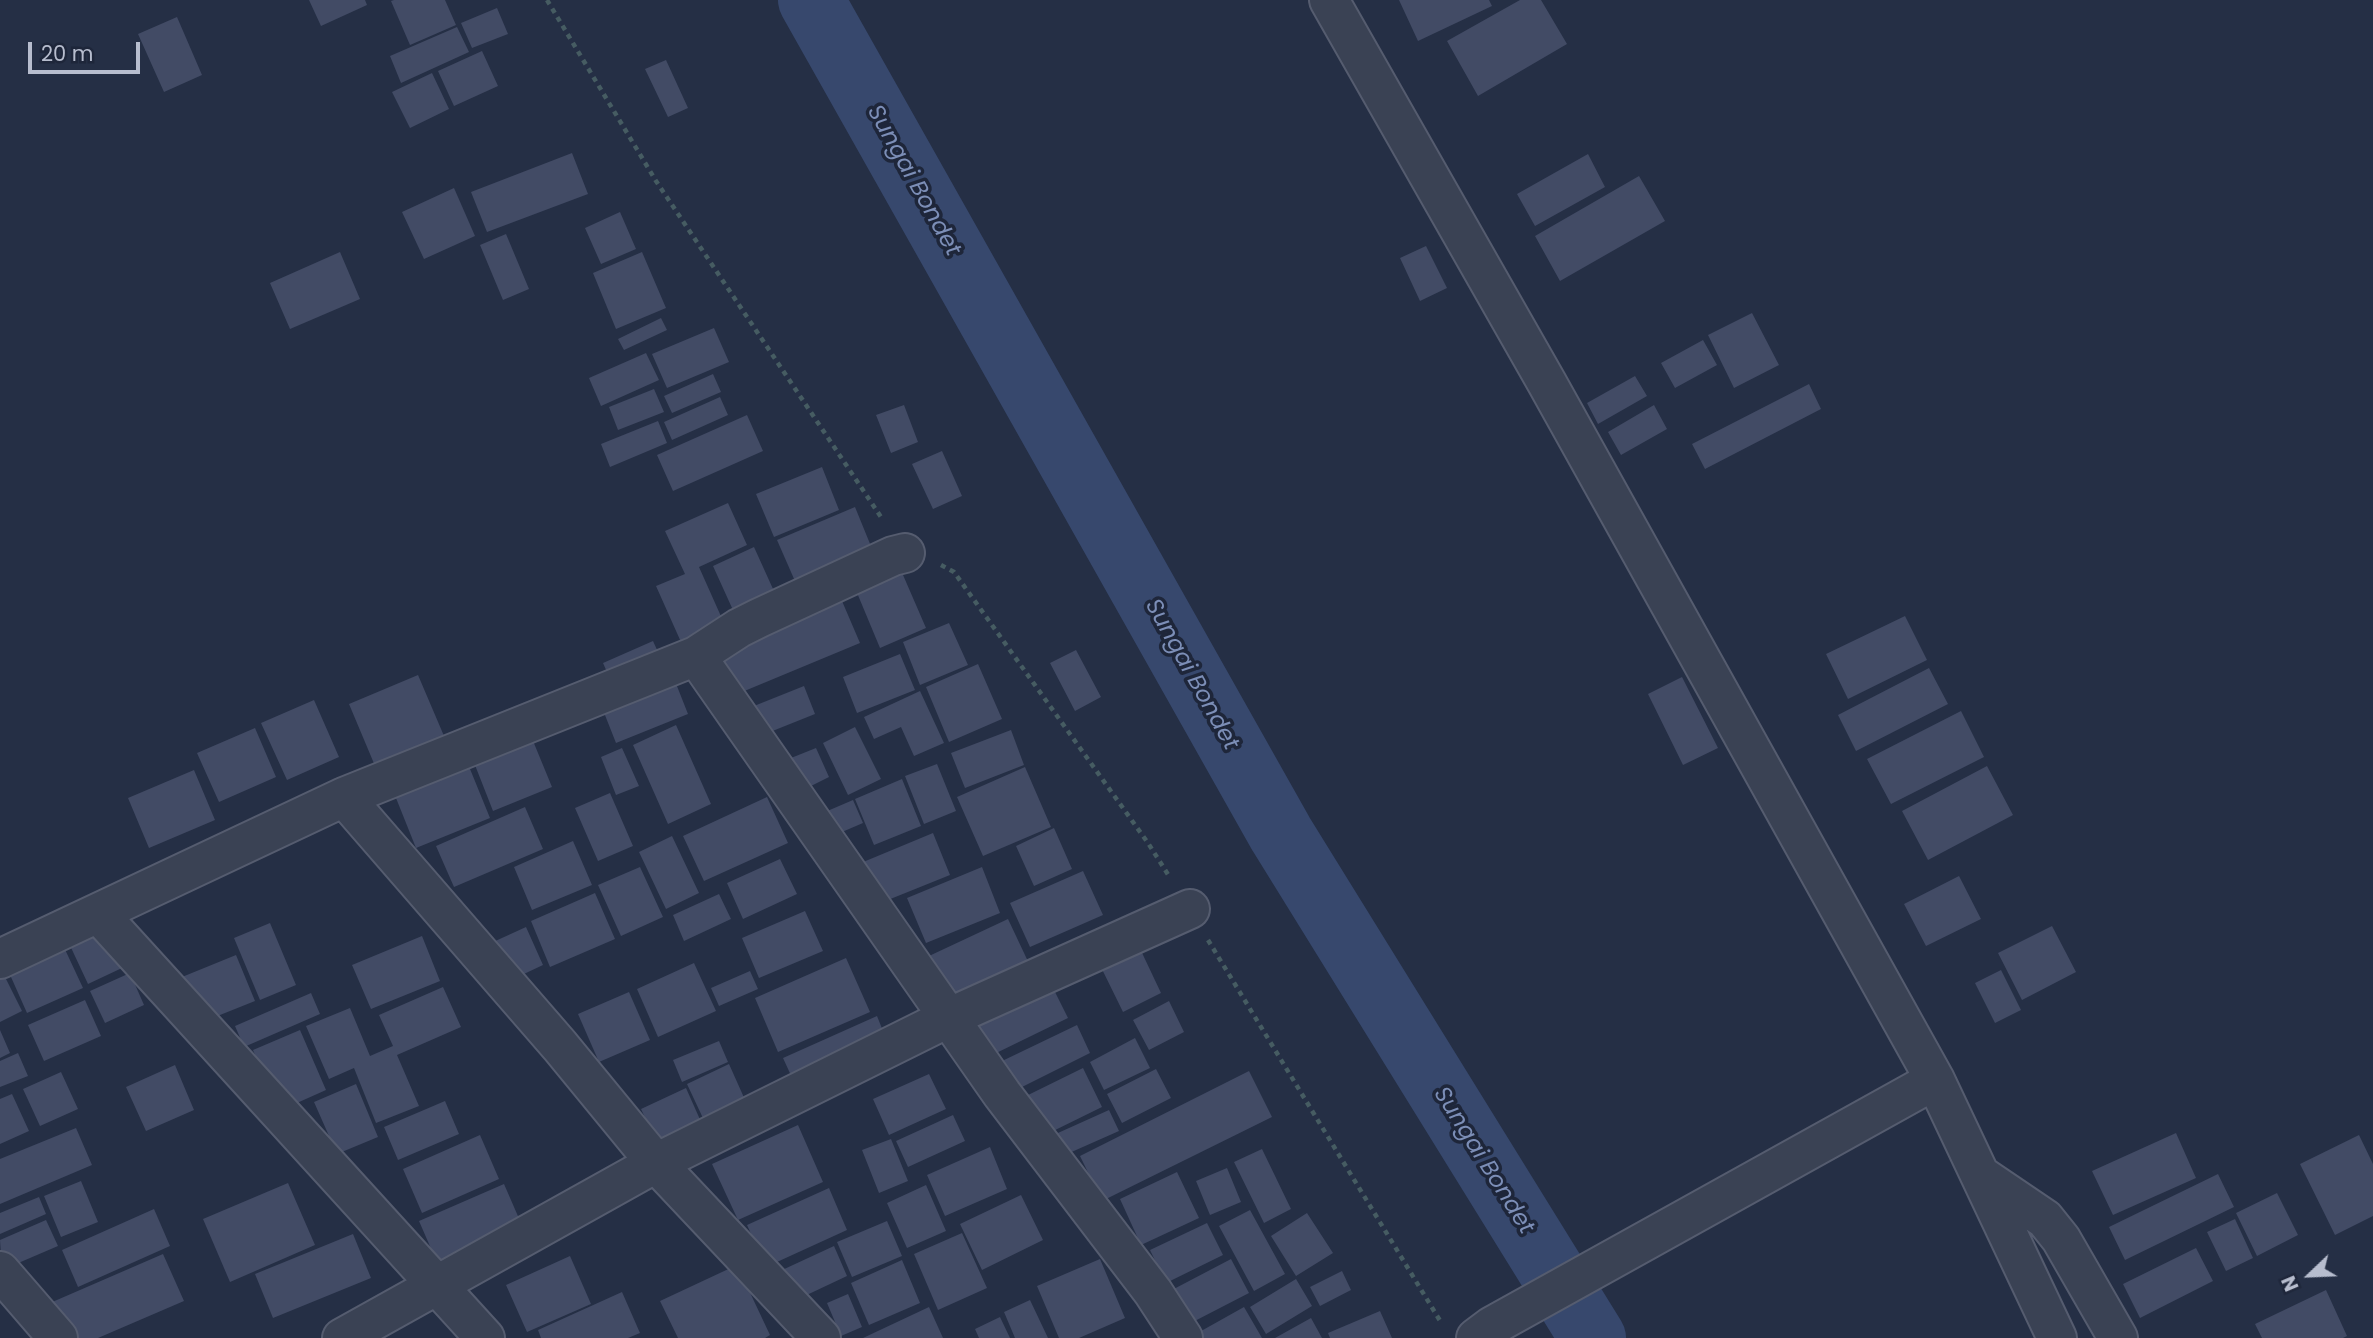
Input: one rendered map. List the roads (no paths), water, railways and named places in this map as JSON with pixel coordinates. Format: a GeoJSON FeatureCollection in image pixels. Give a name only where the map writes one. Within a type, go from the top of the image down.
{"type":"FeatureCollection","features":[{"type":"Feature","properties":{"kind":"street"},"geometry":{"type":"LineString","coordinates":[[1329,0],[1541,370],[1924,1087],[1980,1175],[2057,1338]]}},
{"type":"Feature","properties":{"kind":"street"},"geometry":{"type":"LineString","coordinates":[[0,960],[344,797],[696,656],[739,628],[893,556],[905,553]]}},
{"type":"Feature","properties":{"kind":"street"},"geometry":{"type":"LineString","coordinates":[[696,656],[1002,1094],[1153,1292],[1183,1338]]}},
{"type":"Feature","properties":{"kind":"street"},"geometry":{"type":"LineString","coordinates":[[344,797],[560,1045],[656,1163],[821,1338]]}},
{"type":"Feature","properties":{"kind":"street"},"geometry":{"type":"LineString","coordinates":[[342,1338],[656,1163],[950,1017],[1190,909]]}},
{"type":"Feature","properties":{"kind":"street"},"geometry":{"type":"LineString","coordinates":[[98,913],[485,1338]]}},
{"type":"Feature","properties":{"kind":"street"},"geometry":{"type":"LineString","coordinates":[[1484,1332],[1924,1087]]}},
{"type":"Feature","properties":{"kind":"street"},"geometry":{"type":"LineString","coordinates":[[1980,1175],[2045,1219],[2061,1239],[2118,1338]]}},
{"type":"Feature","properties":{"kind":"street"},"geometry":{"type":"LineString","coordinates":[[0,1271],[58,1338]]}},
{"type":"Feature","properties":{"kind":"waterway","name":"Sungai Bondet"},"geometry":{"type":"LineString","coordinates":[[811,0],[1281,834],[1593,1338]]}}]}
